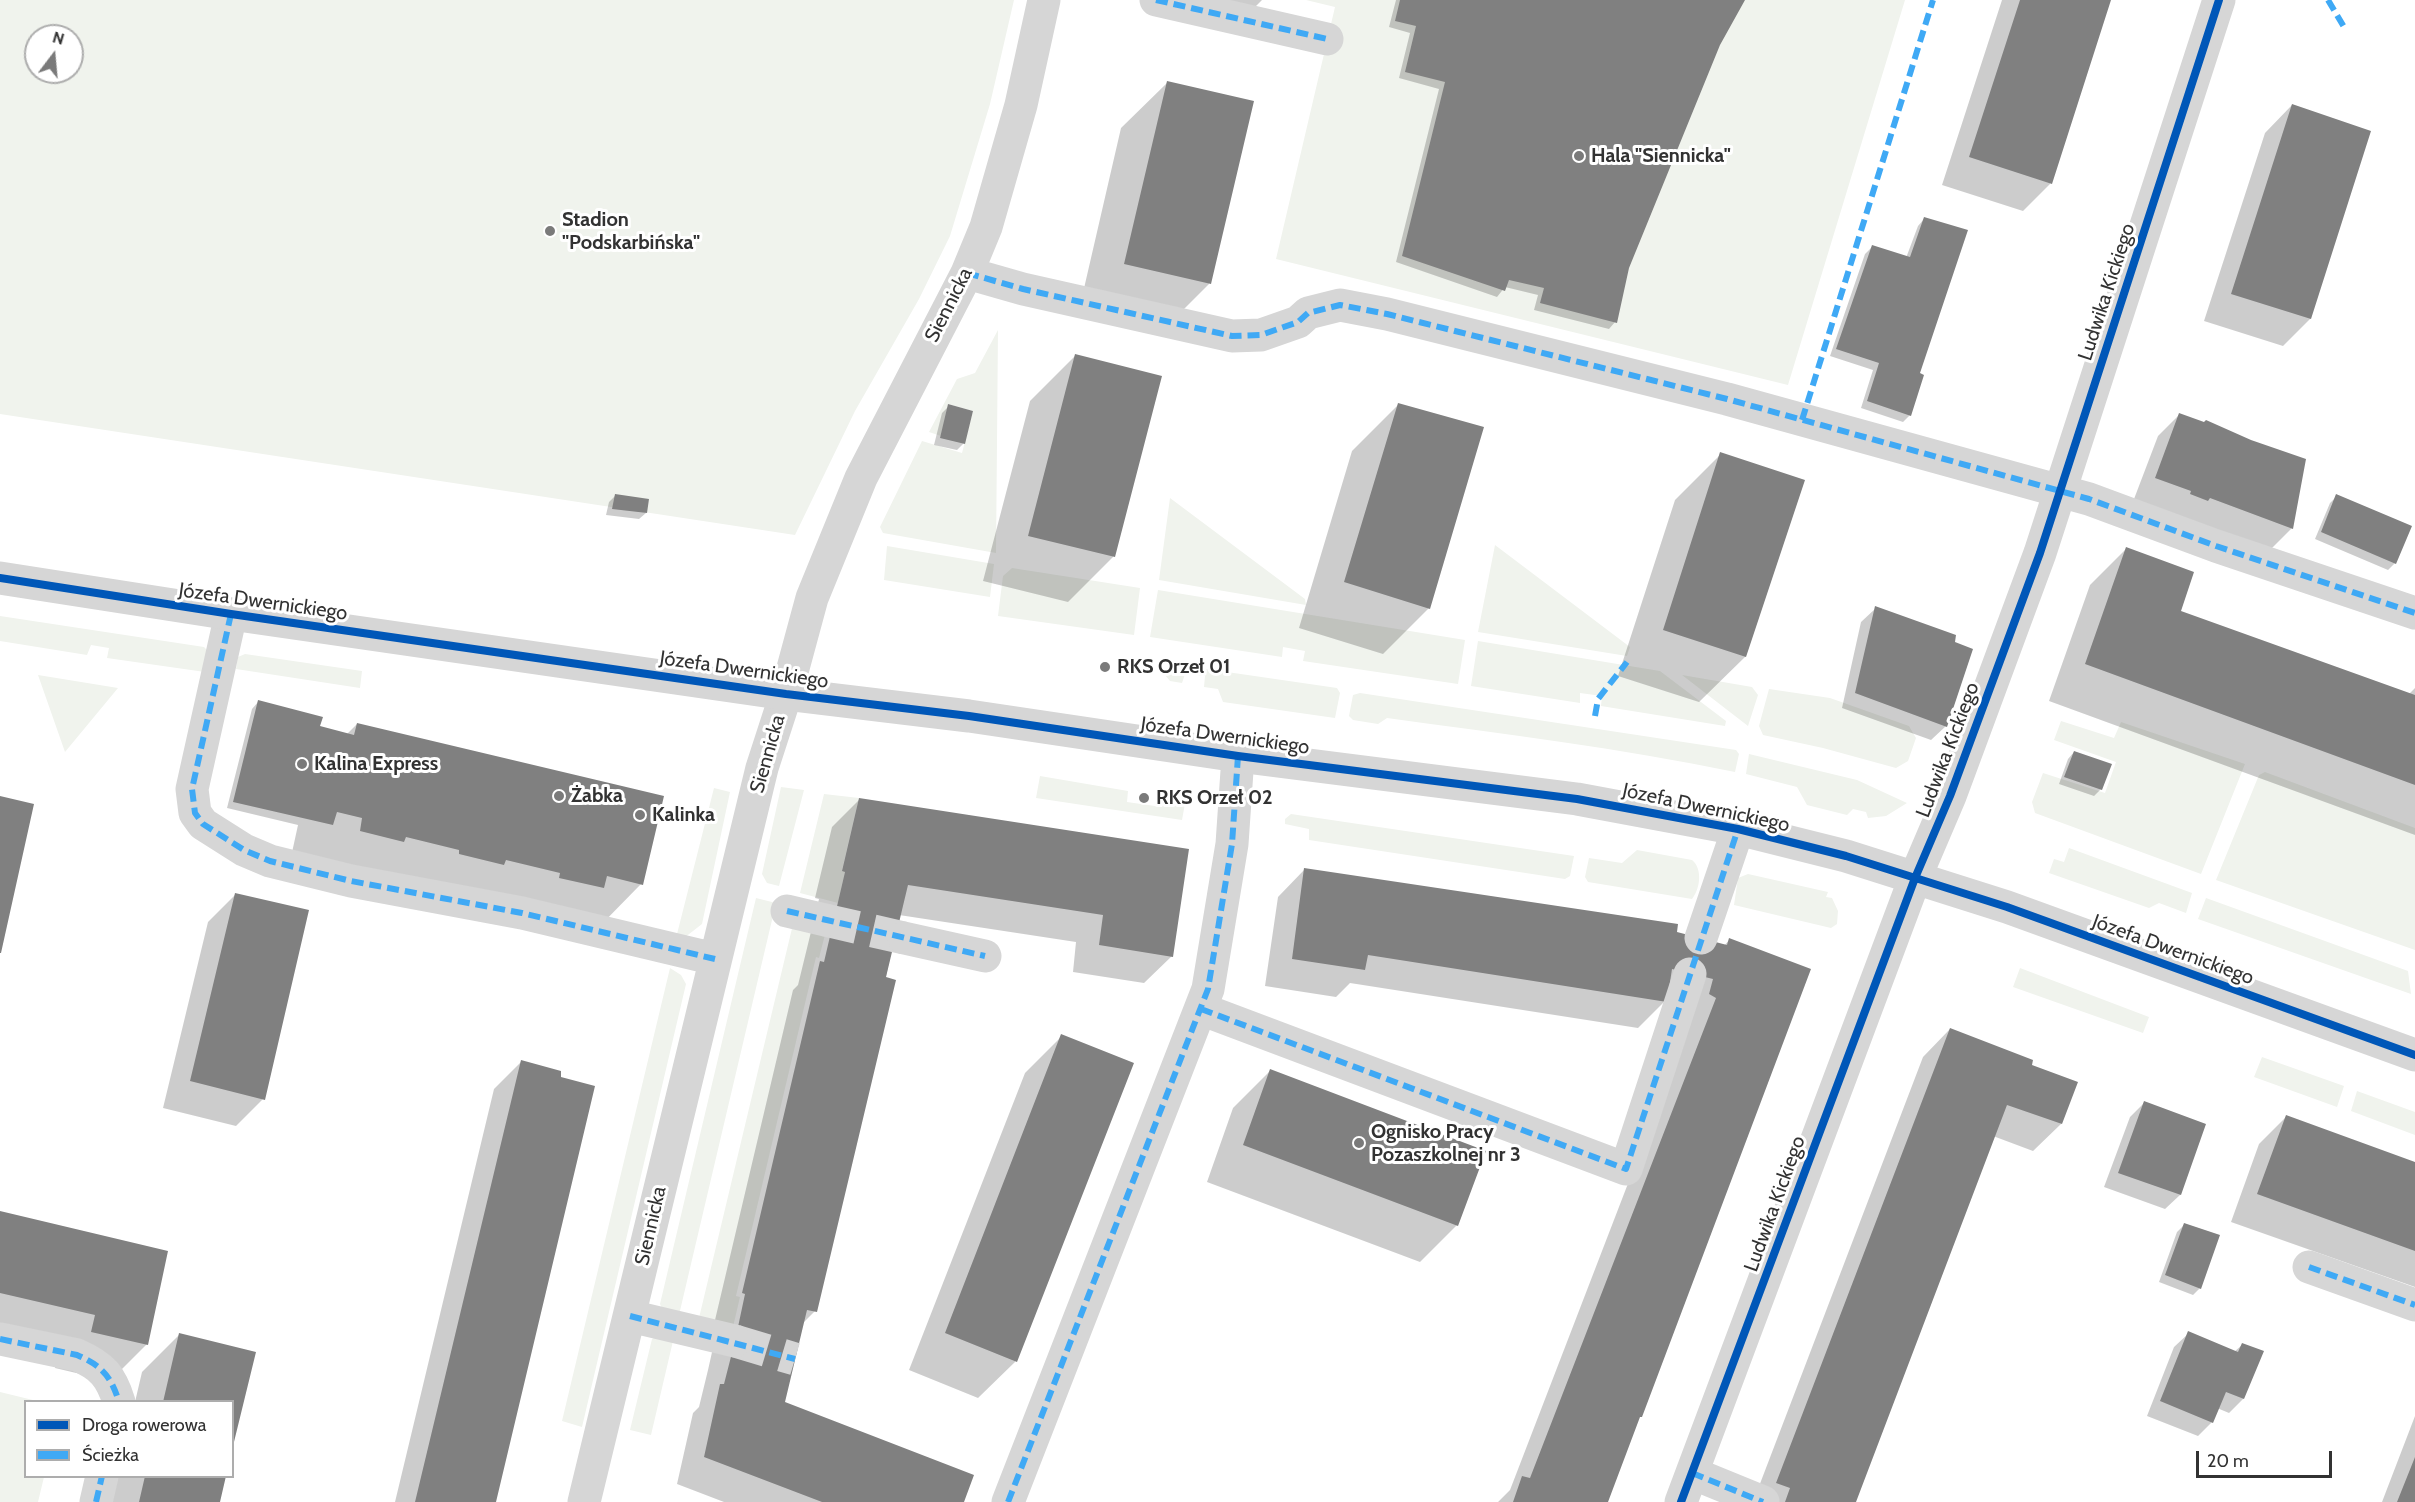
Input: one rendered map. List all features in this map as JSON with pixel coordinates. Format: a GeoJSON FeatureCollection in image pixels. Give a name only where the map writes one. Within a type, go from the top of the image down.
{"type":"FeatureCollection","features":[{"type":"Feature","properties":{"kind":"street","name":"Siennicka"},"geometry":{"type":"LineString","coordinates":[[584,1502],[762,768],[786,694],[812,598],[861,478],[966,273],[986,227],[1021,105],[1044,0]]}},
{"type":"Feature","properties":{"kind":"street"},"geometry":{"type":"LineString","coordinates":[[1155,0],[1327,39]]}},
{"type":"Feature","properties":{"kind":"street","name":"Ludwika Kickiego"},"geometry":{"type":"LineString","coordinates":[[1687,1487],[1915,878],[1950,796],[2040,554],[2219,0]]}},
{"type":"Feature","properties":{"kind":"street"},"geometry":{"type":"LineString","coordinates":[[966,273],[1023,289],[1232,336],[1261,335],[1298,322],[1308,313],[1340,305],[1387,314],[1716,396],[2089,499],[2216,546],[2415,613]]}},
{"type":"Feature","properties":{"kind":"street","name":"Józefa Dwernickiego"},"geometry":{"type":"LineString","coordinates":[[0,578],[231,614],[786,694],[1061,728],[1238,756],[1576,799],[1738,829],[1846,856],[2018,911],[2415,1055]]}},
{"type":"Feature","properties":{"kind":"street"},"geometry":{"type":"LineString","coordinates":[[231,614],[192,789],[195,813],[203,824],[244,850],[270,861],[351,881],[522,913],[715,958]]}},
{"type":"Feature","properties":{"kind":"street"},"geometry":{"type":"LineString","coordinates":[[1008,1502],[1201,1009],[1212,971],[1230,855],[1238,756]]}},
{"type":"Feature","properties":{"kind":"street"},"geometry":{"type":"LineString","coordinates":[[1701,938],[1738,829]]}},
{"type":"Feature","properties":{"kind":"street"},"geometry":{"type":"LineString","coordinates":[[787,912],[825,920]]}},
{"type":"Feature","properties":{"kind":"street"},"geometry":{"type":"LineString","coordinates":[[904,938],[985,956]]}},
{"type":"Feature","properties":{"kind":"street"},"geometry":{"type":"LineString","coordinates":[[1201,1009],[1626,1169],[1690,974]]}},
{"type":"Feature","properties":{"kind":"street"},"geometry":{"type":"LineString","coordinates":[[2309,1267],[2415,1305]]}},
{"type":"Feature","properties":{"kind":"street"},"geometry":{"type":"LineString","coordinates":[[630,1316],[735,1341]]}},
{"type":"Feature","properties":{"kind":"street"},"geometry":{"type":"LineString","coordinates":[[0,1339],[77,1355],[89,1360],[100,1366],[113,1383],[118,1400]]}},
{"type":"Feature","properties":{"kind":"street"},"geometry":{"type":"LineString","coordinates":[[96,1502],[102,1478]]}},
{"type":"Feature","properties":{"kind":"street"},"geometry":{"type":"LineString","coordinates":[[1687,1487],[1763,1502]]}},
{"type":"Feature","properties":{"kind":"shaded area","name":"Stadion \"Podskarbińska\""},"geometry":{"type":"Polygon","coordinates":[[[0,0],[1014,0],[990,104],[950,236],[919,299],[855,411],[795,535],[0,414],[0,0]]]}},
{"type":"Feature","properties":{"kind":"shaded area","name":"Hala \"Siennicka\""},"geometry":{"type":"Polygon","coordinates":[[[1306,0],[1905,0],[1788,385],[1276,259],[1335,7],[1306,0]]]}},
{"type":"Feature","properties":{"kind":"shaded area"},"geometry":{"type":"Polygon","coordinates":[[[998,330],[996,553],[883,533],[880,527],[922,441],[962,453],[973,411],[948,404],[941,436],[929,432],[957,379],[975,373],[998,330]]]}},
{"type":"Feature","properties":{"kind":"shaded area"},"geometry":{"type":"Polygon","coordinates":[[[1170,498],[1305,599],[1306,605],[1159,580],[1170,498]]]}},
{"type":"Feature","properties":{"kind":"shaded area"},"geometry":{"type":"Polygon","coordinates":[[[1495,545],[1630,647],[1627,656],[1478,632],[1495,545]]]}},
{"type":"Feature","properties":{"kind":"shaded area"},"geometry":{"type":"Polygon","coordinates":[[[887,546],[994,564],[990,597],[884,580],[887,546]]]}},
{"type":"Feature","properties":{"kind":"shaded area"},"geometry":{"type":"Polygon","coordinates":[[[1012,568],[1140,588],[1134,635],[998,616],[1003,576],[1012,568]]]}},
{"type":"Feature","properties":{"kind":"shaded area"},"geometry":{"type":"Polygon","coordinates":[[[1158,590],[1465,640],[1458,684],[1303,661],[1305,651],[1283,647],[1282,657],[1150,637],[1158,590]]]}},
{"type":"Feature","properties":{"kind":"shaded area"},"geometry":{"type":"Polygon","coordinates":[[[0,616],[204,647],[209,652],[205,672],[107,658],[109,648],[91,645],[87,655],[0,641],[0,616]]]}},
{"type":"Feature","properties":{"kind":"shaded area"},"geometry":{"type":"Polygon","coordinates":[[[1478,641],[1660,671],[1726,721],[1725,726],[1601,706],[1602,696],[1580,693],[1580,703],[1471,686],[1478,641]]]}},
{"type":"Feature","properties":{"kind":"shaded area"},"geometry":{"type":"Polygon","coordinates":[[[245,654],[362,671],[360,688],[236,669],[238,657],[245,654]]]}},
{"type":"Feature","properties":{"kind":"shaded area"},"geometry":{"type":"Polygon","coordinates":[[[1172,664],[1337,688],[1340,693],[1335,718],[1223,702],[1218,689],[1204,687],[1205,676],[1185,674],[1182,683],[1170,681],[1165,675],[1167,667],[1172,664]]]}},
{"type":"Feature","properties":{"kind":"shaded area"},"geometry":{"type":"Polygon","coordinates":[[[38,675],[118,688],[65,752],[38,675]]]}},
{"type":"Feature","properties":{"kind":"shaded area"},"geometry":{"type":"Polygon","coordinates":[[[1682,675],[1752,687],[1758,695],[1748,726],[1682,675]]]}},
{"type":"Feature","properties":{"kind":"shaded area"},"geometry":{"type":"Polygon","coordinates":[[[1769,689],[1830,698],[1909,726],[1916,738],[1908,761],[1896,768],[1823,748],[1763,735],[1759,726],[1769,689]]]}},
{"type":"Feature","properties":{"kind":"shaded area"},"geometry":{"type":"Polygon","coordinates":[[[1360,693],[1736,750],[1739,754],[1735,772],[1605,749],[1387,718],[1378,724],[1353,720],[1349,716],[1353,695],[1360,693]]]}},
{"type":"Feature","properties":{"kind":"shaded area"},"geometry":{"type":"Polygon","coordinates":[[[2061,721],[2114,738],[2121,722],[2245,764],[2201,874],[2035,813],[2032,802],[2043,773],[2105,793],[2116,762],[2054,740],[2061,721]]]}},
{"type":"Feature","properties":{"kind":"shaded area"},"geometry":{"type":"Polygon","coordinates":[[[1749,754],[1857,780],[1907,803],[1886,816],[1868,818],[1866,812],[1853,809],[1847,815],[1807,805],[1797,787],[1746,774],[1749,754]]]}},
{"type":"Feature","properties":{"kind":"shaded area"},"geometry":{"type":"Polygon","coordinates":[[[2265,772],[2415,828],[2415,950],[2216,880],[2259,775],[2265,772]]]}},
{"type":"Feature","properties":{"kind":"shaded area"},"geometry":{"type":"Polygon","coordinates":[[[1040,776],[1128,791],[1127,802],[1162,807],[1164,795],[1186,798],[1182,820],[1036,798],[1040,776]]]}},
{"type":"Feature","properties":{"kind":"shaded area"},"geometry":{"type":"Polygon","coordinates":[[[781,787],[804,790],[779,886],[767,883],[762,874],[781,787]]]}},
{"type":"Feature","properties":{"kind":"shaded area"},"geometry":{"type":"Polygon","coordinates":[[[714,788],[730,792],[702,924],[684,938],[676,938],[714,788]]]}},
{"type":"Feature","properties":{"kind":"shaded area"},"geometry":{"type":"Polygon","coordinates":[[[824,794],[859,798],[842,870],[845,872],[838,903],[800,893],[824,794]]]}},
{"type":"Feature","properties":{"kind":"shaded area"},"geometry":{"type":"Polygon","coordinates":[[[1291,814],[1574,856],[1570,876],[1565,879],[1309,840],[1309,829],[1285,824],[1285,819],[1291,814]]]}},
{"type":"Feature","properties":{"kind":"shaded area"},"geometry":{"type":"Polygon","coordinates":[[[2069,848],[2192,893],[2186,913],[2159,903],[2149,908],[2049,873],[2054,859],[2064,862],[2069,848]]]}},
{"type":"Feature","properties":{"kind":"shaded area"},"geometry":{"type":"Polygon","coordinates":[[[1637,850],[1692,860],[1698,868],[1699,879],[1692,899],[1588,882],[1585,877],[1589,858],[1622,863],[1637,850]]]}},
{"type":"Feature","properties":{"kind":"shaded area"},"geometry":{"type":"Polygon","coordinates":[[[1748,874],[1828,892],[1826,897],[1832,898],[1838,911],[1837,924],[1831,928],[1734,905],[1738,878],[1748,874]]]}},
{"type":"Feature","properties":{"kind":"shaded area"},"geometry":{"type":"Polygon","coordinates":[[[756,898],[776,903],[679,1315],[663,1311],[660,1304],[756,898]]]}},
{"type":"Feature","properties":{"kind":"shaded area"},"geometry":{"type":"Polygon","coordinates":[[[2206,898],[2408,971],[2411,994],[2198,919],[2206,898]]]}},
{"type":"Feature","properties":{"kind":"shaded area"},"geometry":{"type":"Polygon","coordinates":[[[794,920],[827,927],[819,958],[816,957],[736,1296],[740,1297],[733,1327],[699,1318],[794,920]]]}},
{"type":"Feature","properties":{"kind":"shaded area"},"geometry":{"type":"Polygon","coordinates":[[[670,968],[681,975],[686,984],[582,1427],[562,1421],[670,968]]]}},
{"type":"Feature","properties":{"kind":"shaded area"},"geometry":{"type":"Polygon","coordinates":[[[2020,968],[2149,1017],[2143,1033],[2013,987],[2020,968]]]}},
{"type":"Feature","properties":{"kind":"shaded area"},"geometry":{"type":"Polygon","coordinates":[[[2262,1057],[2344,1086],[2337,1107],[2254,1077],[2262,1057]]]}},
{"type":"Feature","properties":{"kind":"shaded area"},"geometry":{"type":"Polygon","coordinates":[[[2357,1091],[2415,1112],[2415,1135],[2351,1111],[2357,1091]]]}},
{"type":"Feature","properties":{"kind":"shaded area"},"geometry":{"type":"Polygon","coordinates":[[[659,1335],[673,1341],[651,1435],[630,1430],[652,1339],[659,1335]]]}},
{"type":"Feature","properties":{"kind":"shaded area"},"geometry":{"type":"Polygon","coordinates":[[[0,1392],[33,1400],[24,1400],[24,1478],[44,1478],[38,1502],[0,1502],[0,1392]]]}},
{"type":"Feature","properties":{"kind":"building"},"geometry":{"type":"Polygon","coordinates":[[[1400,0],[1745,0],[1720,45],[1629,268],[1617,323],[1540,303],[1544,288],[1509,280],[1505,291],[1402,256],[1445,82],[1405,72],[1416,26],[1395,21],[1400,0]]]}},
{"type":"Feature","properties":{"kind":"building"},"geometry":{"type":"Polygon","coordinates":[[[2020,0],[2111,0],[2052,184],[1969,157],[2020,0]]]}},
{"type":"Feature","properties":{"kind":"building"},"geometry":{"type":"Polygon","coordinates":[[[1167,81],[1254,101],[1211,284],[1124,264],[1167,81]]]}},
{"type":"Feature","properties":{"kind":"building"},"geometry":{"type":"Polygon","coordinates":[[[2292,104],[2371,131],[2311,319],[2231,294],[2292,104]]]}},
{"type":"Feature","properties":{"kind":"building"},"geometry":{"type":"Polygon","coordinates":[[[1924,217],[1968,230],[1920,373],[1924,375],[1911,416],[1867,401],[1879,363],[1836,349],[1872,245],[1910,257],[1924,217]]]}},
{"type":"Feature","properties":{"kind":"building"},"geometry":{"type":"Polygon","coordinates":[[[1075,354],[1162,376],[1115,557],[1028,536],[1075,354]]]}},
{"type":"Feature","properties":{"kind":"building"},"geometry":{"type":"Polygon","coordinates":[[[1398,403],[1484,427],[1430,609],[1344,582],[1398,403]]]}},
{"type":"Feature","properties":{"kind":"building"},"geometry":{"type":"Polygon","coordinates":[[[948,404],[973,411],[965,444],[940,438],[948,404]]]}},
{"type":"Feature","properties":{"kind":"building"},"geometry":{"type":"Polygon","coordinates":[[[2179,413],[2204,422],[2206,420],[2251,440],[2306,459],[2293,529],[2210,498],[2208,501],[2190,494],[2191,491],[2155,478],[2179,413]]]}},
{"type":"Feature","properties":{"kind":"building"},"geometry":{"type":"Polygon","coordinates":[[[1720,452],[1805,480],[1746,657],[1663,630],[1720,452]]]}},
{"type":"Feature","properties":{"kind":"building"},"geometry":{"type":"Polygon","coordinates":[[[615,494],[649,499],[647,513],[612,509],[615,494]]]}},
{"type":"Feature","properties":{"kind":"building"},"geometry":{"type":"Polygon","coordinates":[[[2336,494],[2412,526],[2396,564],[2321,532],[2336,494]]]}},
{"type":"Feature","properties":{"kind":"building"},"geometry":{"type":"Polygon","coordinates":[[[2126,547],[2194,572],[2181,611],[2415,695],[2415,785],[2085,664],[2126,547]]]}},
{"type":"Feature","properties":{"kind":"building"},"geometry":{"type":"Polygon","coordinates":[[[1875,606],[1956,635],[1955,642],[1973,649],[1947,727],[1855,693],[1875,606]]]}},
{"type":"Feature","properties":{"kind":"building"},"geometry":{"type":"Polygon","coordinates":[[[258,700],[323,717],[320,726],[354,735],[357,723],[664,796],[643,885],[607,876],[604,888],[559,878],[560,873],[506,860],[504,865],[459,854],[459,850],[406,837],[404,842],[360,831],[362,818],[337,812],[333,825],[233,802],[258,700]]]}},
{"type":"Feature","properties":{"kind":"building"},"geometry":{"type":"Polygon","coordinates":[[[2074,751],[2112,764],[2102,790],[2064,777],[2074,751]]]}},
{"type":"Feature","properties":{"kind":"building"},"geometry":{"type":"Polygon","coordinates":[[[0,796],[34,804],[1,953],[0,953],[0,796]]]}},
{"type":"Feature","properties":{"kind":"building"},"geometry":{"type":"Polygon","coordinates":[[[859,798],[1189,849],[1173,957],[1099,945],[1103,915],[908,885],[886,977],[896,980],[817,1312],[807,1310],[785,1402],[974,1475],[964,1502],[822,1502],[704,1457],[720,1384],[724,1384],[735,1341],[745,1294],[742,1293],[820,961],[824,962],[859,798]]]}},
{"type":"Feature","properties":{"kind":"building"},"geometry":{"type":"Polygon","coordinates":[[[1304,868],[1678,924],[1677,932],[1727,945],[1729,938],[1811,969],[1608,1502],[1513,1502],[1522,1476],[1530,1478],[1716,998],[1709,994],[1713,979],[1672,969],[1667,1002],[1368,955],[1365,970],[1292,959],[1304,868]]]}},
{"type":"Feature","properties":{"kind":"building"},"geometry":{"type":"Polygon","coordinates":[[[235,893],[309,910],[265,1100],[190,1081],[235,893]]]}},
{"type":"Feature","properties":{"kind":"building"},"geometry":{"type":"Polygon","coordinates":[[[1950,1028],[2033,1060],[2032,1065],[2078,1082],[2062,1124],[2007,1105],[1856,1502],[1785,1502],[1790,1488],[1776,1483],[1950,1028]]]}},
{"type":"Feature","properties":{"kind":"building"},"geometry":{"type":"Polygon","coordinates":[[[1061,1034],[1134,1063],[1017,1362],[945,1333],[1061,1034]]]}},
{"type":"Feature","properties":{"kind":"building"},"geometry":{"type":"Polygon","coordinates":[[[521,1060],[561,1071],[561,1077],[595,1086],[496,1502],[415,1502],[521,1060]]]}},
{"type":"Feature","properties":{"kind":"building"},"geometry":{"type":"Polygon","coordinates":[[[1270,1069],[1486,1151],[1458,1226],[1243,1145],[1270,1069]]]}},
{"type":"Feature","properties":{"kind":"building"},"geometry":{"type":"Polygon","coordinates":[[[2144,1101],[2206,1124],[2181,1195],[2118,1173],[2144,1101]]]}},
{"type":"Feature","properties":{"kind":"building"},"geometry":{"type":"Polygon","coordinates":[[[2286,1115],[2415,1162],[2415,1251],[2257,1194],[2286,1115]]]}},
{"type":"Feature","properties":{"kind":"building"},"geometry":{"type":"Polygon","coordinates":[[[0,1211],[168,1251],[148,1345],[91,1332],[95,1315],[0,1293],[0,1211]]]}},
{"type":"Feature","properties":{"kind":"building"},"geometry":{"type":"Polygon","coordinates":[[[2184,1223],[2220,1235],[2201,1289],[2165,1275],[2184,1223]]]}},
{"type":"Feature","properties":{"kind":"building"},"geometry":{"type":"Polygon","coordinates":[[[2188,1331],[2238,1352],[2242,1343],[2264,1351],[2244,1399],[2226,1392],[2213,1423],[2160,1401],[2188,1331]]]}},
{"type":"Feature","properties":{"kind":"building"},"geometry":{"type":"Polygon","coordinates":[[[179,1333],[256,1352],[234,1442],[234,1400],[163,1400],[179,1333]]]}},
{"type":"Feature","properties":{"kind":"building"},"geometry":{"type":"Polygon","coordinates":[[[2415,1457],[2415,1502],[2397,1502],[2415,1457]]]}},
{"type":"Feature","properties":{"kind":"building"},"geometry":{"type":"Polygon","coordinates":[[[145,1478],[226,1478],[220,1502],[139,1502],[145,1478]]]}},
{"type":"Feature","properties":{"kind":"tunnel"},"geometry":{"type":"LineString","coordinates":[[825,920],[904,938]]}},
{"type":"Feature","properties":{"kind":"tunnel"},"geometry":{"type":"LineString","coordinates":[[735,1341],[795,1359]]}},
{"type":"Feature","properties":{"kind":"marked path"},"geometry":{"type":"LineString","coordinates":[[1156,0],[1327,39]]}},
{"type":"Feature","properties":{"kind":"marked path"},"geometry":{"type":"LineString","coordinates":[[1802,420],[1933,0]]}},
{"type":"Feature","properties":{"kind":"marked path"},"geometry":{"type":"LineString","coordinates":[[2328,0],[2344,27]]}},
{"type":"Feature","properties":{"kind":"marked path"},"geometry":{"type":"LineString","coordinates":[[967,273],[1023,289],[1232,336],[1261,335],[1298,322],[1308,313],[1340,305],[1387,314],[1727,399],[2089,499],[2216,546],[2415,613]]}},
{"type":"Feature","properties":{"kind":"marked path"},"geometry":{"type":"LineString","coordinates":[[231,614],[192,789],[195,813],[203,824],[244,850],[270,861],[351,881],[522,913],[715,959]]}},
{"type":"Feature","properties":{"kind":"marked path"},"geometry":{"type":"LineString","coordinates":[[1595,716],[1598,699],[1627,662]]}},
{"type":"Feature","properties":{"kind":"marked path"},"geometry":{"type":"LineString","coordinates":[[1008,1502],[1208,989],[1232,844],[1238,756]]}},
{"type":"Feature","properties":{"kind":"marked path"},"geometry":{"type":"LineString","coordinates":[[1201,1009],[1626,1169],[1738,829]]}},
{"type":"Feature","properties":{"kind":"marked path"},"geometry":{"type":"LineString","coordinates":[[787,911],[985,956]]}},
{"type":"Feature","properties":{"kind":"marked path"},"geometry":{"type":"LineString","coordinates":[[2309,1267],[2415,1305]]}},
{"type":"Feature","properties":{"kind":"marked path"},"geometry":{"type":"LineString","coordinates":[[630,1316],[795,1359]]}},
{"type":"Feature","properties":{"kind":"marked path"},"geometry":{"type":"LineString","coordinates":[[0,1339],[77,1355],[86,1359],[109,1379],[118,1400]]}},
{"type":"Feature","properties":{"kind":"marked path"},"geometry":{"type":"LineString","coordinates":[[1692,1473],[1763,1502]]}},
{"type":"Feature","properties":{"kind":"marked path"},"geometry":{"type":"LineString","coordinates":[[96,1502],[102,1478]]}},
{"type":"Feature","properties":{"kind":"cycle path"},"geometry":{"type":"LineString","coordinates":[[1681,1502],[1915,878],[1950,796],[2040,553],[2219,0]]}},
{"type":"Feature","properties":{"kind":"cycle path"},"geometry":{"type":"LineString","coordinates":[[0,578],[231,614],[786,694],[969,716],[1238,756],[1577,799],[1738,829],[1846,856],[2007,907],[2415,1055]]}},
{"type":"Feature","properties":{"kind":"place","name":"Hala \"Siennicka\""},"geometry":{"type":"Point","coordinates":[1579,156]}},
{"type":"Feature","properties":{"kind":"place","name":"Stadion \"Podskarbińska\""},"geometry":{"type":"Point","coordinates":[550,231]}},
{"type":"Feature","properties":{"kind":"place","name":"RKS Orzeł 01"},"geometry":{"type":"Point","coordinates":[1105,667]}},
{"type":"Feature","properties":{"kind":"place","name":"Kalina Express"},"geometry":{"type":"Point","coordinates":[302,764]}},
{"type":"Feature","properties":{"kind":"place","name":"Żabka"},"geometry":{"type":"Point","coordinates":[559,796]}},
{"type":"Feature","properties":{"kind":"place","name":"RKS Orzeł 02"},"geometry":{"type":"Point","coordinates":[1144,798]}},
{"type":"Feature","properties":{"kind":"place","name":"Kalinka"},"geometry":{"type":"Point","coordinates":[640,815]}},
{"type":"Feature","properties":{"kind":"place","name":"Ognisko Pracy Pozaszkolnej nr 3"},"geometry":{"type":"Point","coordinates":[1359,1143]}}]}
